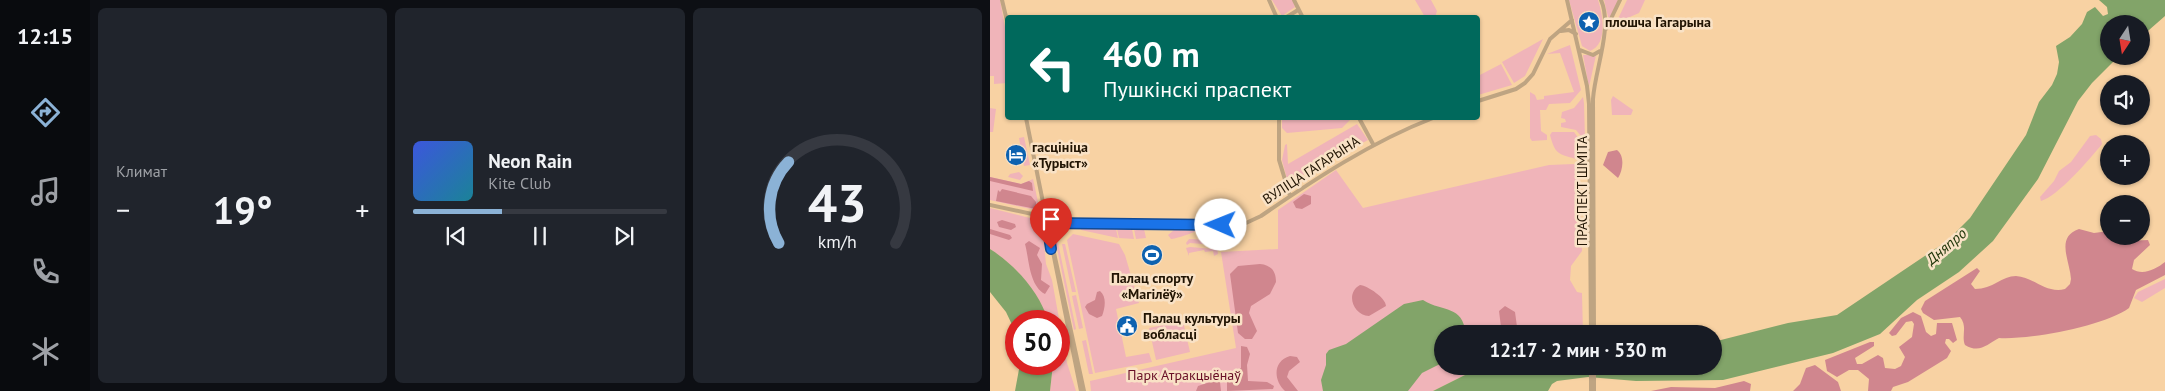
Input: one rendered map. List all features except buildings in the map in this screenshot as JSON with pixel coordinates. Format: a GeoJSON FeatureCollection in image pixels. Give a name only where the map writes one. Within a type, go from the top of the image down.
{"type":"FeatureCollection","features":[{"type":"Feature","properties":{"kind":"main road"},"geometry":{"type":"LineString","coordinates":[[1002,0],[1006,15]]}},
{"type":"Feature","properties":{"kind":"main road"},"geometry":{"type":"LineString","coordinates":[[1269,0],[1276,15]]}},
{"type":"Feature","properties":{"kind":"main road"},"geometry":{"type":"LineString","coordinates":[[1294,0],[1301,15]]}},
{"type":"Feature","properties":{"kind":"main road"},"geometry":{"type":"LineString","coordinates":[[1600,0],[1604,14],[1605,31]]}},
{"type":"Feature","properties":{"kind":"main road"},"geometry":{"type":"LineString","coordinates":[[1605,31],[1620,0]]}},
{"type":"Feature","properties":{"kind":"main road","name":"ПРАСПЕКТ ШМІТА"},"geometry":{"type":"LineString","coordinates":[[1567,2],[1580,50],[1589,104],[1592,289]]}},
{"type":"Feature","properties":{"kind":"main road"},"geometry":{"type":"LineString","coordinates":[[1290,15],[1298,10]]}},
{"type":"Feature","properties":{"kind":"main road"},"geometry":{"type":"LineString","coordinates":[[1480,100],[1516,89],[1525,83],[1533,74],[1550,39],[1572,20]]}},
{"type":"Feature","properties":{"kind":"main road"},"geometry":{"type":"LineString","coordinates":[[1559,31],[1566,30],[1576,34]]}},
{"type":"Feature","properties":{"kind":"main road","name":"ПРАСПЕКТ ШМІТА"},"geometry":{"type":"LineString","coordinates":[[1592,325],[1593,99],[1600,50],[1605,31]]}},
{"type":"Feature","properties":{"kind":"main road"},"geometry":{"type":"LineString","coordinates":[[1580,50],[1593,55],[1600,50]]}},
{"type":"Feature","properties":{"kind":"main road"},"geometry":{"type":"LineString","coordinates":[[1026,120],[1047,223],[1053,240],[1083,391]]}},
{"type":"Feature","properties":{"kind":"main road"},"geometry":{"type":"LineString","coordinates":[[1279,120],[1279,160],[1290,196]]}},
{"type":"Feature","properties":{"kind":"main road"},"geometry":{"type":"LineString","coordinates":[[1360,120],[1373,144]]}},
{"type":"Feature","properties":{"kind":"main road","name":"ВУЛІЦА ГАГАРЫНА"},"geometry":{"type":"LineString","coordinates":[[1047,223],[1233,225],[1253,220],[1373,144],[1396,132],[1428,120]]}},
{"type":"Feature","properties":{"kind":"main road"},"geometry":{"type":"LineString","coordinates":[[990,205],[1046,217]]}},
{"type":"Feature","properties":{"kind":"main road"},"geometry":{"type":"LineString","coordinates":[[1592,375],[1593,391]]}},
{"type":"Feature","properties":{"kind":"green space"},"geometry":{"type":"Polygon","coordinates":[[[990,0],[1000,0],[1005,27],[1005,83],[994,84],[994,76],[990,76],[990,0]]]}},
{"type":"Feature","properties":{"kind":"green space"},"geometry":{"type":"Polygon","coordinates":[[[1272,0],[1293,0],[1295,7],[1281,15],[1272,0]]]}},
{"type":"Feature","properties":{"kind":"green space"},"geometry":{"type":"Polygon","coordinates":[[[1415,0],[1431,0],[1437,11],[1436,15],[1424,15],[1415,0]]]}},
{"type":"Feature","properties":{"kind":"green space","name":"плошча Гагарына"},"geometry":{"type":"Polygon","coordinates":[[[1569,0],[1598,0],[1603,29],[1602,36],[1596,47],[1590,51],[1582,46],[1569,0]]]}},
{"type":"Feature","properties":{"kind":"green space"},"geometry":{"type":"Polygon","coordinates":[[[1604,0],[1618,0],[1609,21],[1604,0]]]}},
{"type":"Feature","properties":{"kind":"green space"},"geometry":{"type":"Polygon","coordinates":[[[1627,0],[1645,0],[1639,13],[1616,23],[1627,0]]]}},
{"type":"Feature","properties":{"kind":"green space"},"geometry":{"type":"Polygon","coordinates":[[[1543,39],[1525,76],[1514,83],[1502,62],[1543,39]]]}},
{"type":"Feature","properties":{"kind":"green space"},"geometry":{"type":"Polygon","coordinates":[[[1570,45],[1581,90],[1570,103],[1549,104],[1546,110],[1540,110],[1541,131],[1547,135],[1547,140],[1532,141],[1530,138],[1530,92],[1535,95],[1537,100],[1544,99],[1544,96],[1574,92],[1560,53],[1547,54],[1570,45]]]}},
{"type":"Feature","properties":{"kind":"green space"},"geometry":{"type":"Polygon","coordinates":[[[1583,55],[1596,55],[1589,87],[1583,55]]]}},
{"type":"Feature","properties":{"kind":"green space"},"geometry":{"type":"Polygon","coordinates":[[[1501,64],[1512,85],[1480,94],[1480,75],[1501,64]]]}},
{"type":"Feature","properties":{"kind":"green space"},"geometry":{"type":"Polygon","coordinates":[[[1613,96],[1633,110],[1631,115],[1612,115],[1611,100],[1613,96]]]}},
{"type":"Feature","properties":{"kind":"green space"},"geometry":{"type":"Polygon","coordinates":[[[1583,97],[1585,141],[1576,130],[1561,127],[1561,123],[1566,122],[1565,119],[1561,118],[1562,112],[1574,108],[1583,97]]]}},
{"type":"Feature","properties":{"kind":"green space"},"geometry":{"type":"Polygon","coordinates":[[[990,108],[996,109],[993,132],[990,132],[990,108]]]}},
{"type":"Feature","properties":{"kind":"green space"},"geometry":{"type":"Polygon","coordinates":[[[1282,120],[1350,120],[1342,128],[1287,133],[1282,128],[1282,120]]]}},
{"type":"Feature","properties":{"kind":"green space"},"geometry":{"type":"Polygon","coordinates":[[[1357,124],[1368,140],[1288,183],[1282,160],[1285,145],[1287,144],[1288,164],[1357,124]]]}},
{"type":"Feature","properties":{"kind":"green space"},"geometry":{"type":"Polygon","coordinates":[[[1552,132],[1574,132],[1584,146],[1583,155],[1576,159],[1558,152],[1550,135],[1552,132]]]}},
{"type":"Feature","properties":{"kind":"green space"},"geometry":{"type":"Polygon","coordinates":[[[2096,135],[2100,138],[2100,146],[2064,185],[2048,198],[2041,201],[2040,197],[2054,181],[2059,171],[2071,162],[2090,136],[2096,135]]]}},
{"type":"Feature","properties":{"kind":"green space"},"geometry":{"type":"Polygon","coordinates":[[[1024,137],[1030,165],[1024,166],[1019,138],[1024,137]]]}},
{"type":"Feature","properties":{"kind":"green space","name":"Парк Атракцыёнаў"},"geometry":{"type":"Polygon","coordinates":[[[1574,164],[1579,168],[1582,251],[1571,266],[1570,280],[1577,292],[1582,293],[1583,325],[1434,325],[1434,375],[1465,375],[1433,391],[1091,391],[1090,381],[1236,348],[1221,252],[1278,249],[1278,210],[1336,170],[1363,208],[1549,165],[1574,164]]]}},
{"type":"Feature","properties":{"kind":"green space"},"geometry":{"type":"Polygon","coordinates":[[[1019,172],[1023,176],[1020,180],[1008,177],[1010,174],[1019,172]]]}},
{"type":"Feature","properties":{"kind":"green space"},"geometry":{"type":"Polygon","coordinates":[[[990,177],[1021,184],[1033,179],[1040,211],[990,200],[990,177]]]}},
{"type":"Feature","properties":{"kind":"green space"},"geometry":{"type":"Polygon","coordinates":[[[990,208],[1038,220],[1042,224],[1046,264],[1052,280],[1057,310],[1044,310],[1025,280],[1009,263],[990,249],[990,208]]]}},
{"type":"Feature","properties":{"kind":"green space"},"geometry":{"type":"Polygon","coordinates":[[[1081,228],[1116,229],[1118,238],[1081,230],[1081,228]]]}},
{"type":"Feature","properties":{"kind":"green space"},"geometry":{"type":"Polygon","coordinates":[[[1117,229],[1132,229],[1134,239],[1119,238],[1117,229]]]}},
{"type":"Feature","properties":{"kind":"green space"},"geometry":{"type":"Polygon","coordinates":[[[1134,229],[1144,229],[1146,238],[1136,239],[1134,229]]]}},
{"type":"Feature","properties":{"kind":"green space"},"geometry":{"type":"Polygon","coordinates":[[[1174,230],[1196,231],[1171,239],[1168,235],[1174,230]]]}},
{"type":"Feature","properties":{"kind":"green space"},"geometry":{"type":"Polygon","coordinates":[[[1056,233],[1076,329],[1074,330],[1070,310],[1054,234],[1056,233]]]}},
{"type":"Feature","properties":{"kind":"green space"},"geometry":{"type":"Polygon","coordinates":[[[1073,234],[1119,244],[1125,255],[1139,303],[1116,309],[1126,357],[1149,353],[1152,362],[1095,373],[1067,240],[1073,234]]]}},
{"type":"Feature","properties":{"kind":"green space"},"geometry":{"type":"Polygon","coordinates":[[[1189,239],[1216,240],[1217,242],[1214,245],[1190,243],[1187,245],[1186,243],[1189,239]]]}},
{"type":"Feature","properties":{"kind":"green space"},"geometry":{"type":"Polygon","coordinates":[[[1062,244],[1065,244],[1076,292],[1072,292],[1062,244]]]}},
{"type":"Feature","properties":{"kind":"green space"},"geometry":{"type":"Polygon","coordinates":[[[1217,247],[1218,254],[1214,256],[1213,251],[1205,252],[1204,250],[1189,253],[1189,256],[1186,248],[1214,249],[1217,247]]]}},
{"type":"Feature","properties":{"kind":"green space"},"geometry":{"type":"Polygon","coordinates":[[[2165,279],[2165,288],[2142,302],[2134,298],[2138,292],[2165,279]]]}},
{"type":"Feature","properties":{"kind":"green space"},"geometry":{"type":"Polygon","coordinates":[[[1076,295],[1083,328],[1079,329],[1072,296],[1076,295]]]}},
{"type":"Feature","properties":{"kind":"green space"},"geometry":{"type":"Polygon","coordinates":[[[1183,321],[1190,352],[1156,360],[1149,328],[1183,321]]]}},
{"type":"Feature","properties":{"kind":"green space"},"geometry":{"type":"Polygon","coordinates":[[[1086,340],[1093,374],[1089,374],[1082,341],[1086,340]]]}},
{"type":"Feature","properties":{"kind":"green space"},"geometry":{"type":"Polygon","coordinates":[[[1070,372],[1076,391],[1050,391],[1052,375],[1070,375],[1070,372]]]}},
{"type":"Feature","properties":{"kind":"shaded area"},"geometry":{"type":"Polygon","coordinates":[[[1617,150],[1620,153],[1622,163],[1618,178],[1603,165],[1608,152],[1617,150]]]}},
{"type":"Feature","properties":{"kind":"shaded area"},"geometry":{"type":"Polygon","coordinates":[[[990,177],[1021,184],[1029,181],[1032,183],[1033,191],[990,181],[990,177]]]}},
{"type":"Feature","properties":{"kind":"shaded area"},"geometry":{"type":"Polygon","coordinates":[[[1002,189],[1031,196],[1036,202],[1036,209],[996,201],[998,190],[1000,192],[1002,189]]]}},
{"type":"Feature","properties":{"kind":"shaded area"},"geometry":{"type":"Polygon","coordinates":[[[1304,194],[1311,196],[1311,204],[1302,209],[1296,208],[1293,202],[1304,194]]]}},
{"type":"Feature","properties":{"kind":"shaded area"},"geometry":{"type":"Polygon","coordinates":[[[1002,220],[1015,224],[1016,227],[1011,230],[999,227],[997,222],[1002,220]]]}},
{"type":"Feature","properties":{"kind":"shaded area"},"geometry":{"type":"Polygon","coordinates":[[[990,229],[1010,235],[1012,238],[1009,240],[990,234],[990,229]]]}},
{"type":"Feature","properties":{"kind":"shaded area"},"geometry":{"type":"Polygon","coordinates":[[[2079,229],[2094,233],[2100,232],[2100,245],[2150,245],[2134,260],[2132,269],[2145,272],[2165,262],[2165,275],[2136,290],[2129,308],[2103,321],[2066,331],[2029,337],[1999,338],[1975,349],[1965,345],[1964,324],[1960,317],[1934,320],[1923,313],[1921,309],[1925,301],[1977,268],[1980,271],[1971,284],[1975,289],[1987,287],[2006,278],[2016,276],[2029,279],[2052,289],[2065,289],[2070,284],[2071,279],[2066,244],[2067,238],[2079,229]]]}},
{"type":"Feature","properties":{"kind":"shaded area"},"geometry":{"type":"Polygon","coordinates":[[[1029,241],[1040,248],[1037,255],[1042,264],[1041,280],[1050,286],[1045,294],[1036,285],[1030,271],[1025,244],[1029,241]]]}},
{"type":"Feature","properties":{"kind":"shaded area"},"geometry":{"type":"Polygon","coordinates":[[[1260,264],[1272,269],[1276,282],[1270,294],[1251,306],[1249,313],[1257,331],[1252,339],[1245,339],[1238,333],[1230,274],[1238,266],[1260,264]]]}},
{"type":"Feature","properties":{"kind":"shaded area"},"geometry":{"type":"Polygon","coordinates":[[[1360,285],[1376,293],[1383,299],[1386,306],[1369,316],[1359,312],[1355,308],[1352,298],[1355,289],[1360,285]]]}},
{"type":"Feature","properties":{"kind":"shaded area"},"geometry":{"type":"Polygon","coordinates":[[[1100,291],[1104,296],[1105,306],[1102,316],[1097,318],[1089,314],[1085,307],[1095,300],[1097,292],[1100,291]]]}},
{"type":"Feature","properties":{"kind":"shaded area"},"geometry":{"type":"Polygon","coordinates":[[[1505,306],[1515,312],[1517,325],[1501,325],[1499,311],[1505,306]]]}},
{"type":"Feature","properties":{"kind":"shaded area"},"geometry":{"type":"Polygon","coordinates":[[[1913,312],[1921,316],[1926,332],[1931,336],[1936,334],[1937,323],[1952,323],[1957,340],[1953,343],[1946,339],[1945,343],[1951,351],[1947,358],[1908,382],[1893,387],[1891,391],[1868,391],[1869,379],[1858,370],[1849,370],[1837,377],[1827,371],[1825,360],[1870,342],[1874,342],[1874,346],[1855,358],[1857,364],[1862,364],[1878,355],[1883,358],[1885,368],[1895,369],[1901,366],[1905,357],[1899,347],[1912,337],[1914,324],[1912,321],[1906,322],[1896,335],[1892,336],[1889,333],[1901,318],[1913,312]]]}},
{"type":"Feature","properties":{"kind":"shaded area"},"geometry":{"type":"Polygon","coordinates":[[[1241,346],[1247,347],[1250,354],[1247,365],[1248,381],[1267,382],[1274,386],[1273,389],[1227,391],[1227,376],[1241,368],[1241,346]]]}},
{"type":"Feature","properties":{"kind":"shaded area"},"geometry":{"type":"Polygon","coordinates":[[[1290,356],[1297,357],[1300,362],[1289,371],[1287,377],[1298,391],[1285,391],[1278,382],[1278,366],[1284,358],[1290,356]]]}},
{"type":"Feature","properties":{"kind":"shaded area"},"geometry":{"type":"Polygon","coordinates":[[[1815,365],[1838,382],[1841,391],[1793,391],[1800,384],[1806,368],[1815,365]]]}},
{"type":"Feature","properties":{"kind":"shaded area"},"geometry":{"type":"Polygon","coordinates":[[[1216,380],[1220,382],[1221,391],[1196,391],[1198,386],[1216,380]]]}},
{"type":"Feature","properties":{"kind":"shaded area"},"geometry":{"type":"Polygon","coordinates":[[[1744,381],[1751,384],[1750,391],[1651,391],[1671,387],[1715,388],[1744,381]]]}},
{"type":"Feature","properties":{"kind":"water"},"geometry":{"type":"Polygon","coordinates":[[[2099,0],[2165,0],[2165,16],[2150,29],[2150,15],[2106,15],[2108,14],[2107,7],[2099,0]]]}},
{"type":"Feature","properties":{"kind":"water","name":"Дняпро"},"geometry":{"type":"Polygon","coordinates":[[[2095,7],[2102,15],[2100,15],[2100,65],[2110,65],[2078,101],[2038,179],[1993,241],[1959,272],[1917,300],[1880,334],[1833,353],[1723,380],[1636,381],[1588,377],[1557,381],[1552,384],[1548,391],[1433,391],[1465,375],[1722,375],[1722,340],[1788,323],[1837,315],[1947,241],[1970,218],[2026,135],[2039,102],[2052,85],[2057,74],[2059,62],[2056,46],[2070,37],[2082,24],[2087,12],[2095,7]]]}},
{"type":"Feature","properties":{"kind":"water"},"geometry":{"type":"Polygon","coordinates":[[[990,249],[1025,280],[1044,310],[1005,311],[990,292],[990,249]]]}},
{"type":"Feature","properties":{"kind":"water"},"geometry":{"type":"Polygon","coordinates":[[[1423,300],[1456,313],[1464,324],[1434,325],[1434,367],[1422,373],[1408,391],[1323,391],[1321,380],[1326,365],[1326,354],[1329,350],[1346,344],[1404,304],[1423,300]]]}},
{"type":"Feature","properties":{"kind":"water"},"geometry":{"type":"Polygon","coordinates":[[[1018,375],[1052,375],[1050,391],[1015,391],[1018,375]]]}},
{"type":"Feature","properties":{"kind":"place","name":"плошча Гагарына"},"geometry":{"type":"Point","coordinates":[1589,22]}},
{"type":"Feature","properties":{"kind":"place","name":"гасцініца «Турыст»"},"geometry":{"type":"Point","coordinates":[1016,155]}},
{"type":"Feature","properties":{"kind":"place","name":"Палац спорту «Магілёў»"},"geometry":{"type":"Point","coordinates":[1152,255]}},
{"type":"Feature","properties":{"kind":"place","name":"Палац культуры вобласці"},"geometry":{"type":"Point","coordinates":[1127,326]}},
{"type":"Feature","properties":{"kind":"route"},"geometry":{"type":"LineString","coordinates":[[1051,249],[1047,223],[1221,225]]}}]}
